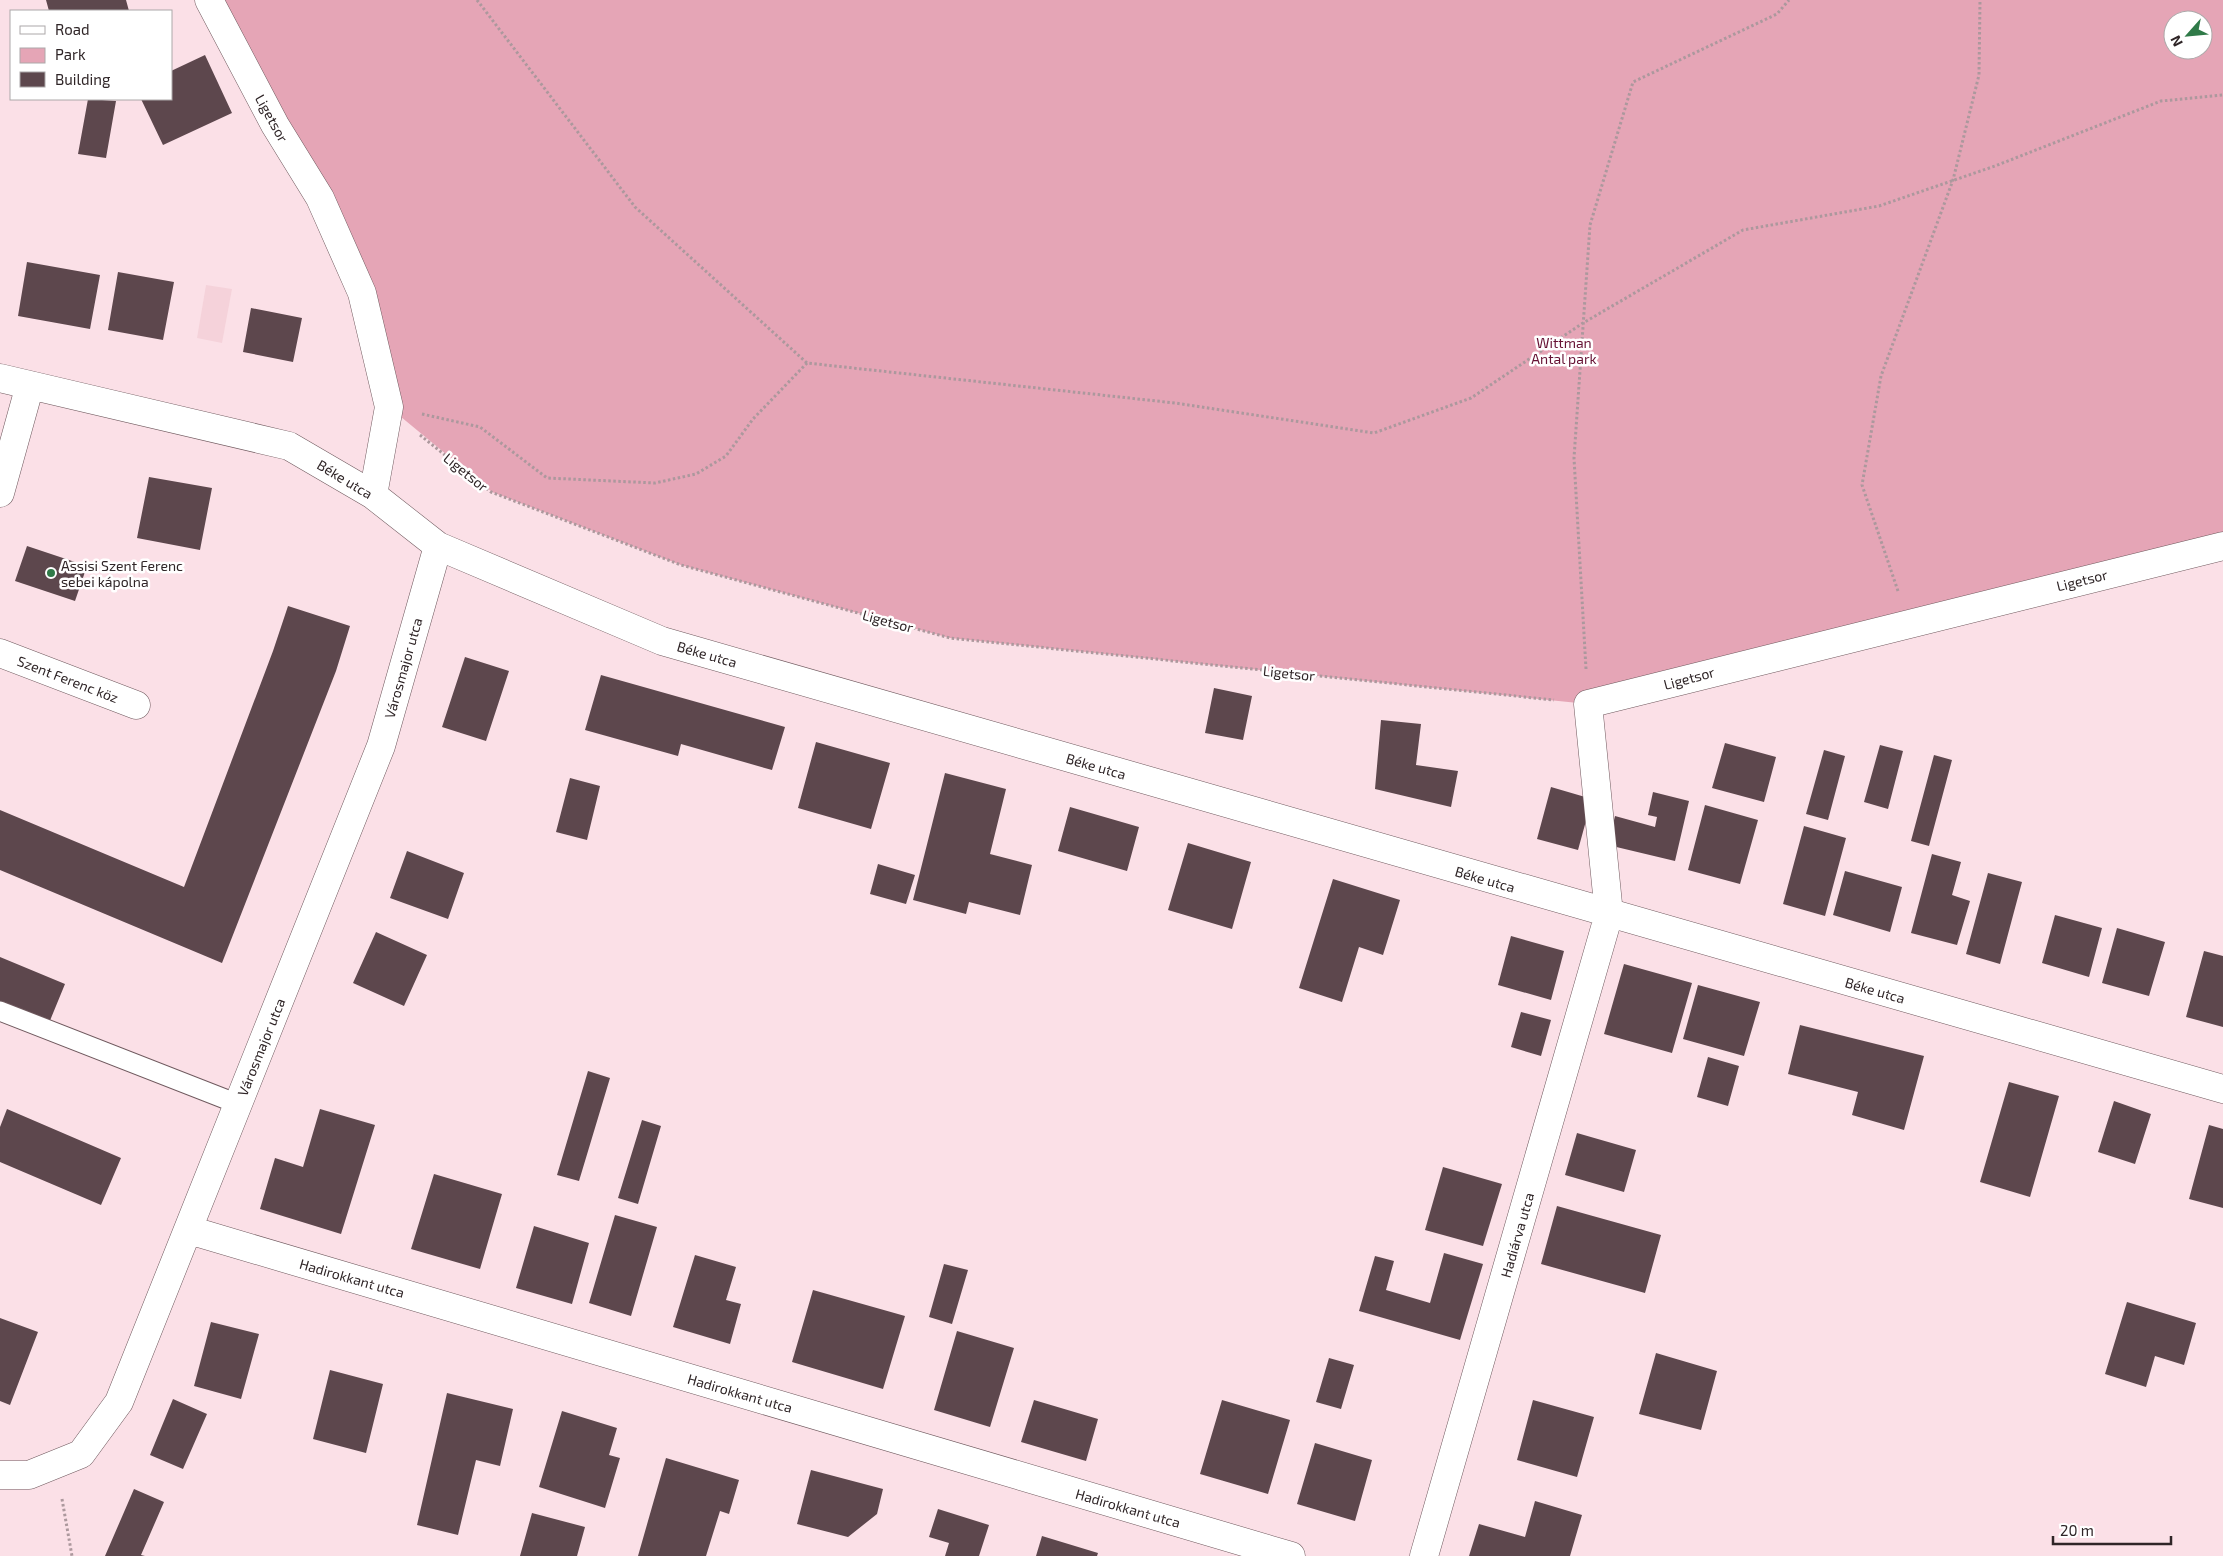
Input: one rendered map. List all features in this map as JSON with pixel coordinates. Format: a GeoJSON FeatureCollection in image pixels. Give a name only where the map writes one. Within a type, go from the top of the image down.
{"type":"FeatureCollection","features":[{"type":"Feature","properties":{"kind":"street","name":"Ligetsor"},"geometry":{"type":"LineString","coordinates":[[209,0],[274,125],[324,207],[362,293],[389,407],[373,494]]}},
{"type":"Feature","properties":{"kind":"street","name":"Béke utca"},"geometry":{"type":"LineString","coordinates":[[0,378],[289,446],[373,494],[438,546],[662,641],[2223,1089]]}},
{"type":"Feature","properties":{"kind":"street"},"geometry":{"type":"LineString","coordinates":[[0,493],[30,385]]}},
{"type":"Feature","properties":{"kind":"street","name":"Városmajor utca"},"geometry":{"type":"LineString","coordinates":[[0,1475],[29,1475],[81,1454],[119,1402],[381,746],[438,546]]}},
{"type":"Feature","properties":{"kind":"street","name":"Ligetsor"},"geometry":{"type":"LineString","coordinates":[[1588,704],[2223,546]]}},
{"type":"Feature","properties":{"kind":"street","name":"Szent Ferenc köz"},"geometry":{"type":"LineString","coordinates":[[0,653],[136,705]]}},
{"type":"Feature","properties":{"kind":"street"},"geometry":{"type":"LineString","coordinates":[[1588,704],[1609,914]]}},
{"type":"Feature","properties":{"kind":"street","name":"Hadiárva utca"},"geometry":{"type":"LineString","coordinates":[[1424,1556],[1609,914]]}},
{"type":"Feature","properties":{"kind":"street","name":"Hadirokkant utca"},"geometry":{"type":"LineString","coordinates":[[188,1230],[1291,1556]]}},
{"type":"Feature","properties":{"kind":"lane"},"geometry":{"type":"LineString","coordinates":[[0,1010],[238,1104]]}},
{"type":"Feature","properties":{"kind":"path"},"geometry":{"type":"LineString","coordinates":[[478,0],[635,207],[807,363],[1175,402],[1374,433],[1471,398],[1583,323],[1743,230],[1880,206],[2161,101],[2223,95]]}},
{"type":"Feature","properties":{"kind":"path"},"geometry":{"type":"LineString","coordinates":[[1588,704],[1574,458],[1590,225],[1633,82],[1777,14],[1789,0]]}},
{"type":"Feature","properties":{"kind":"path"},"geometry":{"type":"LineString","coordinates":[[1909,623],[1862,485],[1881,376],[1953,180],[1979,75],[1980,0]]}},
{"type":"Feature","properties":{"kind":"path"},"geometry":{"type":"LineString","coordinates":[[389,407],[480,427],[547,478],[655,482],[696,474],[726,456],[753,420],[807,363]]}},
{"type":"Feature","properties":{"kind":"path","name":"Ligetsor"},"geometry":{"type":"LineString","coordinates":[[389,407],[425,439],[492,492],[681,564],[950,638],[1588,704]]}},
{"type":"Feature","properties":{"kind":"path"},"geometry":{"type":"LineString","coordinates":[[56,1464],[72,1556]]}},
{"type":"Feature","properties":{"kind":"shaded area"},"geometry":{"type":"Polygon","coordinates":[[[206,285],[232,289],[222,343],[197,338],[206,285]]]}},
{"type":"Feature","properties":{"kind":"green space","name":"Wittman Antal park"},"geometry":{"type":"Polygon","coordinates":[[[209,0],[2223,0],[2223,546],[1588,704],[950,638],[681,565],[492,492],[389,407],[362,293],[209,0]]]}},
{"type":"Feature","properties":{"kind":"building"},"geometry":{"type":"Polygon","coordinates":[[[46,0],[126,0],[129,10],[49,10],[46,0]]]}},
{"type":"Feature","properties":{"kind":"building"},"geometry":{"type":"Polygon","coordinates":[[[205,55],[232,113],[163,145],[141,100],[172,100],[172,71],[205,55]]]}},
{"type":"Feature","properties":{"kind":"building"},"geometry":{"type":"Polygon","coordinates":[[[88,100],[116,101],[106,158],[78,154],[88,100]]]}},
{"type":"Feature","properties":{"kind":"building"},"geometry":{"type":"Polygon","coordinates":[[[27,262],[100,275],[90,329],[18,316],[27,262]]]}},
{"type":"Feature","properties":{"kind":"building"},"geometry":{"type":"Polygon","coordinates":[[[118,272],[174,282],[163,340],[108,330],[118,272]]]}},
{"type":"Feature","properties":{"kind":"building"},"geometry":{"type":"Polygon","coordinates":[[[251,308],[302,318],[293,362],[243,352],[251,308]]]}},
{"type":"Feature","properties":{"kind":"building"},"geometry":{"type":"Polygon","coordinates":[[[149,477],[212,488],[200,550],[137,538],[149,477]]]}},
{"type":"Feature","properties":{"kind":"building","name":"Assisi Szent Ferenc sebei kápolna"},"geometry":{"type":"Polygon","coordinates":[[[27,546],[87,566],[75,601],[15,581],[27,546]]]}},
{"type":"Feature","properties":{"kind":"building"},"geometry":{"type":"Polygon","coordinates":[[[288,606],[350,626],[336,671],[222,963],[0,870],[0,810],[184,887],[273,651],[288,606]]]}},
{"type":"Feature","properties":{"kind":"building"},"geometry":{"type":"Polygon","coordinates":[[[465,657],[509,671],[486,741],[442,727],[465,657]]]}},
{"type":"Feature","properties":{"kind":"building"},"geometry":{"type":"Polygon","coordinates":[[[601,675],[785,727],[772,770],[681,744],[678,756],[585,730],[601,675]]]}},
{"type":"Feature","properties":{"kind":"building"},"geometry":{"type":"Polygon","coordinates":[[[1214,688],[1252,696],[1243,740],[1205,733],[1214,688]]]}},
{"type":"Feature","properties":{"kind":"building"},"geometry":{"type":"Polygon","coordinates":[[[1381,720],[1421,724],[1416,765],[1458,771],[1451,807],[1375,789],[1381,720]]]}},
{"type":"Feature","properties":{"kind":"building"},"geometry":{"type":"Polygon","coordinates":[[[816,742],[890,763],[871,829],[798,808],[816,742]]]}},
{"type":"Feature","properties":{"kind":"building"},"geometry":{"type":"Polygon","coordinates":[[[1725,743],[1776,757],[1764,802],[1712,788],[1725,743]]]}},
{"type":"Feature","properties":{"kind":"building"},"geometry":{"type":"Polygon","coordinates":[[[1880,745],[1903,751],[1888,809],[1864,802],[1880,745]]]}},
{"type":"Feature","properties":{"kind":"building"},"geometry":{"type":"Polygon","coordinates":[[[1824,750],[1845,756],[1828,820],[1806,814],[1824,750]]]}},
{"type":"Feature","properties":{"kind":"building"},"geometry":{"type":"Polygon","coordinates":[[[1934,755],[1952,760],[1929,846],[1911,841],[1934,755]]]}},
{"type":"Feature","properties":{"kind":"building"},"geometry":{"type":"Polygon","coordinates":[[[945,773],[1006,789],[990,854],[1032,865],[1020,915],[969,902],[966,914],[913,900],[945,773]]]}},
{"type":"Feature","properties":{"kind":"building"},"geometry":{"type":"Polygon","coordinates":[[[570,778],[600,786],[587,840],[556,832],[570,778]]]}},
{"type":"Feature","properties":{"kind":"building"},"geometry":{"type":"Polygon","coordinates":[[[1551,787],[1592,799],[1578,850],[1537,839],[1551,787]]]}},
{"type":"Feature","properties":{"kind":"building"},"geometry":{"type":"Polygon","coordinates":[[[1653,792],[1689,801],[1675,861],[1608,845],[1615,816],[1655,827],[1657,817],[1648,815],[1653,792]]]}},
{"type":"Feature","properties":{"kind":"building"},"geometry":{"type":"Polygon","coordinates":[[[1705,805],[1758,820],[1740,884],[1688,870],[1705,805]]]}},
{"type":"Feature","properties":{"kind":"building"},"geometry":{"type":"Polygon","coordinates":[[[1070,807],[1139,827],[1127,871],[1058,851],[1070,807]]]}},
{"type":"Feature","properties":{"kind":"building"},"geometry":{"type":"Polygon","coordinates":[[[1804,826],[1846,838],[1825,916],[1783,904],[1804,826]]]}},
{"type":"Feature","properties":{"kind":"building"},"geometry":{"type":"Polygon","coordinates":[[[1188,843],[1251,862],[1232,929],[1168,910],[1188,843]]]}},
{"type":"Feature","properties":{"kind":"building"},"geometry":{"type":"Polygon","coordinates":[[[407,851],[464,873],[448,919],[390,898],[407,851]]]}},
{"type":"Feature","properties":{"kind":"building"},"geometry":{"type":"Polygon","coordinates":[[[1932,854],[1961,862],[1952,895],[1970,901],[1957,945],[1911,933],[1932,854]]]}},
{"type":"Feature","properties":{"kind":"building"},"geometry":{"type":"Polygon","coordinates":[[[878,864],[915,875],[906,904],[870,894],[878,864]]]}},
{"type":"Feature","properties":{"kind":"building"},"geometry":{"type":"Polygon","coordinates":[[[1845,871],[1902,887],[1890,932],[1833,915],[1845,871]]]}},
{"type":"Feature","properties":{"kind":"building"},"geometry":{"type":"Polygon","coordinates":[[[1988,873],[2022,882],[2000,964],[1966,954],[1988,873]]]}},
{"type":"Feature","properties":{"kind":"building"},"geometry":{"type":"Polygon","coordinates":[[[1333,879],[1400,900],[1383,955],[1359,947],[1342,1002],[1299,988],[1333,879]]]}},
{"type":"Feature","properties":{"kind":"building"},"geometry":{"type":"Polygon","coordinates":[[[2055,915],[2102,928],[2089,977],[2042,963],[2055,915]]]}},
{"type":"Feature","properties":{"kind":"building"},"geometry":{"type":"Polygon","coordinates":[[[2117,928],[2165,942],[2149,996],[2102,983],[2117,928]]]}},
{"type":"Feature","properties":{"kind":"building"},"geometry":{"type":"Polygon","coordinates":[[[376,932],[427,955],[404,1006],[353,983],[376,932]]]}},
{"type":"Feature","properties":{"kind":"building"},"geometry":{"type":"Polygon","coordinates":[[[1511,936],[1564,951],[1551,1000],[1498,985],[1511,936]]]}},
{"type":"Feature","properties":{"kind":"building"},"geometry":{"type":"Polygon","coordinates":[[[2204,951],[2223,956],[2223,1027],[2186,1017],[2204,951]]]}},
{"type":"Feature","properties":{"kind":"building"},"geometry":{"type":"Polygon","coordinates":[[[0,957],[65,984],[49,1023],[0,1003],[0,957]]]}},
{"type":"Feature","properties":{"kind":"building"},"geometry":{"type":"Polygon","coordinates":[[[1624,964],[1692,983],[1672,1053],[1604,1034],[1624,964]]]}},
{"type":"Feature","properties":{"kind":"building"},"geometry":{"type":"Polygon","coordinates":[[[1698,985],[1760,1002],[1744,1056],[1683,1039],[1698,985]]]}},
{"type":"Feature","properties":{"kind":"building"},"geometry":{"type":"Polygon","coordinates":[[[1521,1012],[1551,1020],[1541,1056],[1511,1047],[1521,1012]]]}},
{"type":"Feature","properties":{"kind":"building"},"geometry":{"type":"Polygon","coordinates":[[[1800,1025],[1924,1056],[1904,1130],[1852,1115],[1858,1092],[1788,1074],[1800,1025]]]}},
{"type":"Feature","properties":{"kind":"building"},"geometry":{"type":"Polygon","coordinates":[[[1708,1057],[1739,1066],[1728,1106],[1697,1097],[1708,1057]]]}},
{"type":"Feature","properties":{"kind":"building"},"geometry":{"type":"Polygon","coordinates":[[[588,1071],[610,1078],[579,1181],[557,1175],[588,1071]]]}},
{"type":"Feature","properties":{"kind":"building"},"geometry":{"type":"Polygon","coordinates":[[[2009,1082],[2059,1096],[2030,1197],[1980,1182],[2009,1082]]]}},
{"type":"Feature","properties":{"kind":"building"},"geometry":{"type":"Polygon","coordinates":[[[2114,1101],[2151,1114],[2135,1164],[2098,1152],[2114,1101]]]}},
{"type":"Feature","properties":{"kind":"building"},"geometry":{"type":"Polygon","coordinates":[[[7,1109],[121,1158],[101,1205],[0,1162],[0,1127],[7,1109]]]}},
{"type":"Feature","properties":{"kind":"building"},"geometry":{"type":"Polygon","coordinates":[[[320,1109],[375,1125],[341,1234],[260,1209],[275,1158],[303,1167],[320,1109]]]}},
{"type":"Feature","properties":{"kind":"building"},"geometry":{"type":"Polygon","coordinates":[[[642,1120],[661,1126],[638,1204],[618,1198],[642,1120]]]}},
{"type":"Feature","properties":{"kind":"building"},"geometry":{"type":"Polygon","coordinates":[[[2209,1125],[2223,1129],[2223,1208],[2189,1199],[2209,1125]]]}},
{"type":"Feature","properties":{"kind":"building"},"geometry":{"type":"Polygon","coordinates":[[[1577,1133],[1636,1150],[1624,1192],[1565,1175],[1577,1133]]]}},
{"type":"Feature","properties":{"kind":"building"},"geometry":{"type":"Polygon","coordinates":[[[1443,1167],[1502,1184],[1483,1246],[1425,1230],[1443,1167]]]}},
{"type":"Feature","properties":{"kind":"building"},"geometry":{"type":"Polygon","coordinates":[[[434,1174],[502,1194],[480,1269],[411,1249],[434,1174]]]}},
{"type":"Feature","properties":{"kind":"building"},"geometry":{"type":"Polygon","coordinates":[[[1557,1206],[1661,1235],[1645,1293],[1541,1264],[1557,1206]]]}},
{"type":"Feature","properties":{"kind":"building"},"geometry":{"type":"Polygon","coordinates":[[[615,1215],[657,1227],[631,1316],[589,1303],[615,1215]]]}},
{"type":"Feature","properties":{"kind":"building"},"geometry":{"type":"Polygon","coordinates":[[[534,1226],[589,1243],[572,1304],[516,1288],[534,1226]]]}},
{"type":"Feature","properties":{"kind":"building"},"geometry":{"type":"Polygon","coordinates":[[[1444,1253],[1483,1264],[1460,1340],[1359,1311],[1375,1256],[1394,1261],[1386,1290],[1430,1303],[1444,1253]]]}},
{"type":"Feature","properties":{"kind":"building"},"geometry":{"type":"Polygon","coordinates":[[[695,1255],[736,1267],[726,1300],[741,1304],[730,1344],[673,1327],[695,1255]]]}},
{"type":"Feature","properties":{"kind":"building"},"geometry":{"type":"Polygon","coordinates":[[[944,1264],[968,1270],[952,1324],[929,1317],[944,1264]]]}},
{"type":"Feature","properties":{"kind":"building"},"geometry":{"type":"Polygon","coordinates":[[[813,1290],[905,1316],[883,1389],[792,1362],[813,1290]]]}},
{"type":"Feature","properties":{"kind":"building"},"geometry":{"type":"Polygon","coordinates":[[[2127,1302],[2196,1323],[2184,1365],[2155,1356],[2146,1387],[2105,1374],[2127,1302]]]}},
{"type":"Feature","properties":{"kind":"building"},"geometry":{"type":"Polygon","coordinates":[[[0,1318],[38,1332],[10,1405],[0,1401],[0,1318]]]}},
{"type":"Feature","properties":{"kind":"building"},"geometry":{"type":"Polygon","coordinates":[[[211,1322],[259,1334],[241,1399],[194,1386],[211,1322]]]}},
{"type":"Feature","properties":{"kind":"building"},"geometry":{"type":"Polygon","coordinates":[[[957,1331],[1014,1348],[990,1427],[934,1410],[957,1331]]]}},
{"type":"Feature","properties":{"kind":"building"},"geometry":{"type":"Polygon","coordinates":[[[1656,1353],[1717,1371],[1701,1430],[1639,1414],[1656,1353]]]}},
{"type":"Feature","properties":{"kind":"building"},"geometry":{"type":"Polygon","coordinates":[[[1329,1358],[1354,1365],[1341,1409],[1316,1402],[1329,1358]]]}},
{"type":"Feature","properties":{"kind":"building"},"geometry":{"type":"Polygon","coordinates":[[[330,1370],[383,1384],[366,1453],[313,1439],[330,1370]]]}},
{"type":"Feature","properties":{"kind":"building"},"geometry":{"type":"Polygon","coordinates":[[[447,1393],[513,1409],[500,1466],[476,1460],[458,1535],[417,1525],[447,1393]]]}},
{"type":"Feature","properties":{"kind":"building"},"geometry":{"type":"Polygon","coordinates":[[[173,1399],[207,1414],[183,1469],[150,1455],[173,1399]]]}},
{"type":"Feature","properties":{"kind":"building"},"geometry":{"type":"Polygon","coordinates":[[[1034,1400],[1098,1419],[1086,1461],[1021,1442],[1034,1400]]]}},
{"type":"Feature","properties":{"kind":"building"},"geometry":{"type":"Polygon","coordinates":[[[1222,1400],[1290,1420],[1268,1494],[1200,1474],[1222,1400]]]}},
{"type":"Feature","properties":{"kind":"building"},"geometry":{"type":"Polygon","coordinates":[[[1533,1400],[1594,1417],[1577,1477],[1517,1460],[1533,1400]]]}},
{"type":"Feature","properties":{"kind":"building"},"geometry":{"type":"Polygon","coordinates":[[[562,1411],[617,1428],[609,1455],[620,1458],[605,1508],[539,1487],[562,1411]]]}},
{"type":"Feature","properties":{"kind":"building"},"geometry":{"type":"Polygon","coordinates":[[[1315,1443],[1372,1460],[1355,1521],[1297,1504],[1315,1443]]]}},
{"type":"Feature","properties":{"kind":"building"},"geometry":{"type":"Polygon","coordinates":[[[666,1458],[739,1480],[729,1514],[720,1511],[706,1556],[638,1556],[666,1458]]]}},
{"type":"Feature","properties":{"kind":"building"},"geometry":{"type":"Polygon","coordinates":[[[811,1470],[883,1489],[877,1514],[848,1537],[797,1524],[811,1470]]]}},
{"type":"Feature","properties":{"kind":"building"},"geometry":{"type":"Polygon","coordinates":[[[134,1489],[164,1502],[141,1555],[145,1556],[105,1556],[134,1489]]]}},
{"type":"Feature","properties":{"kind":"building"},"geometry":{"type":"Polygon","coordinates":[[[1535,1501],[1582,1515],[1570,1556],[1469,1556],[1479,1524],[1525,1537],[1535,1501]]]}},
{"type":"Feature","properties":{"kind":"building"},"geometry":{"type":"Polygon","coordinates":[[[938,1509],[989,1525],[979,1556],[945,1556],[949,1543],[929,1537],[938,1509]]]}},
{"type":"Feature","properties":{"kind":"building"},"geometry":{"type":"Polygon","coordinates":[[[532,1513],[585,1527],[577,1556],[520,1556],[532,1513]]]}},
{"type":"Feature","properties":{"kind":"building"},"geometry":{"type":"Polygon","coordinates":[[[1042,1536],[1098,1553],[1097,1556],[1036,1556],[1042,1536]]]}},
{"type":"Feature","properties":{"kind":"place","name":"Assisi Szent Ferenc sebei kápolna"},"geometry":{"type":"Point","coordinates":[51,573]}}]}
